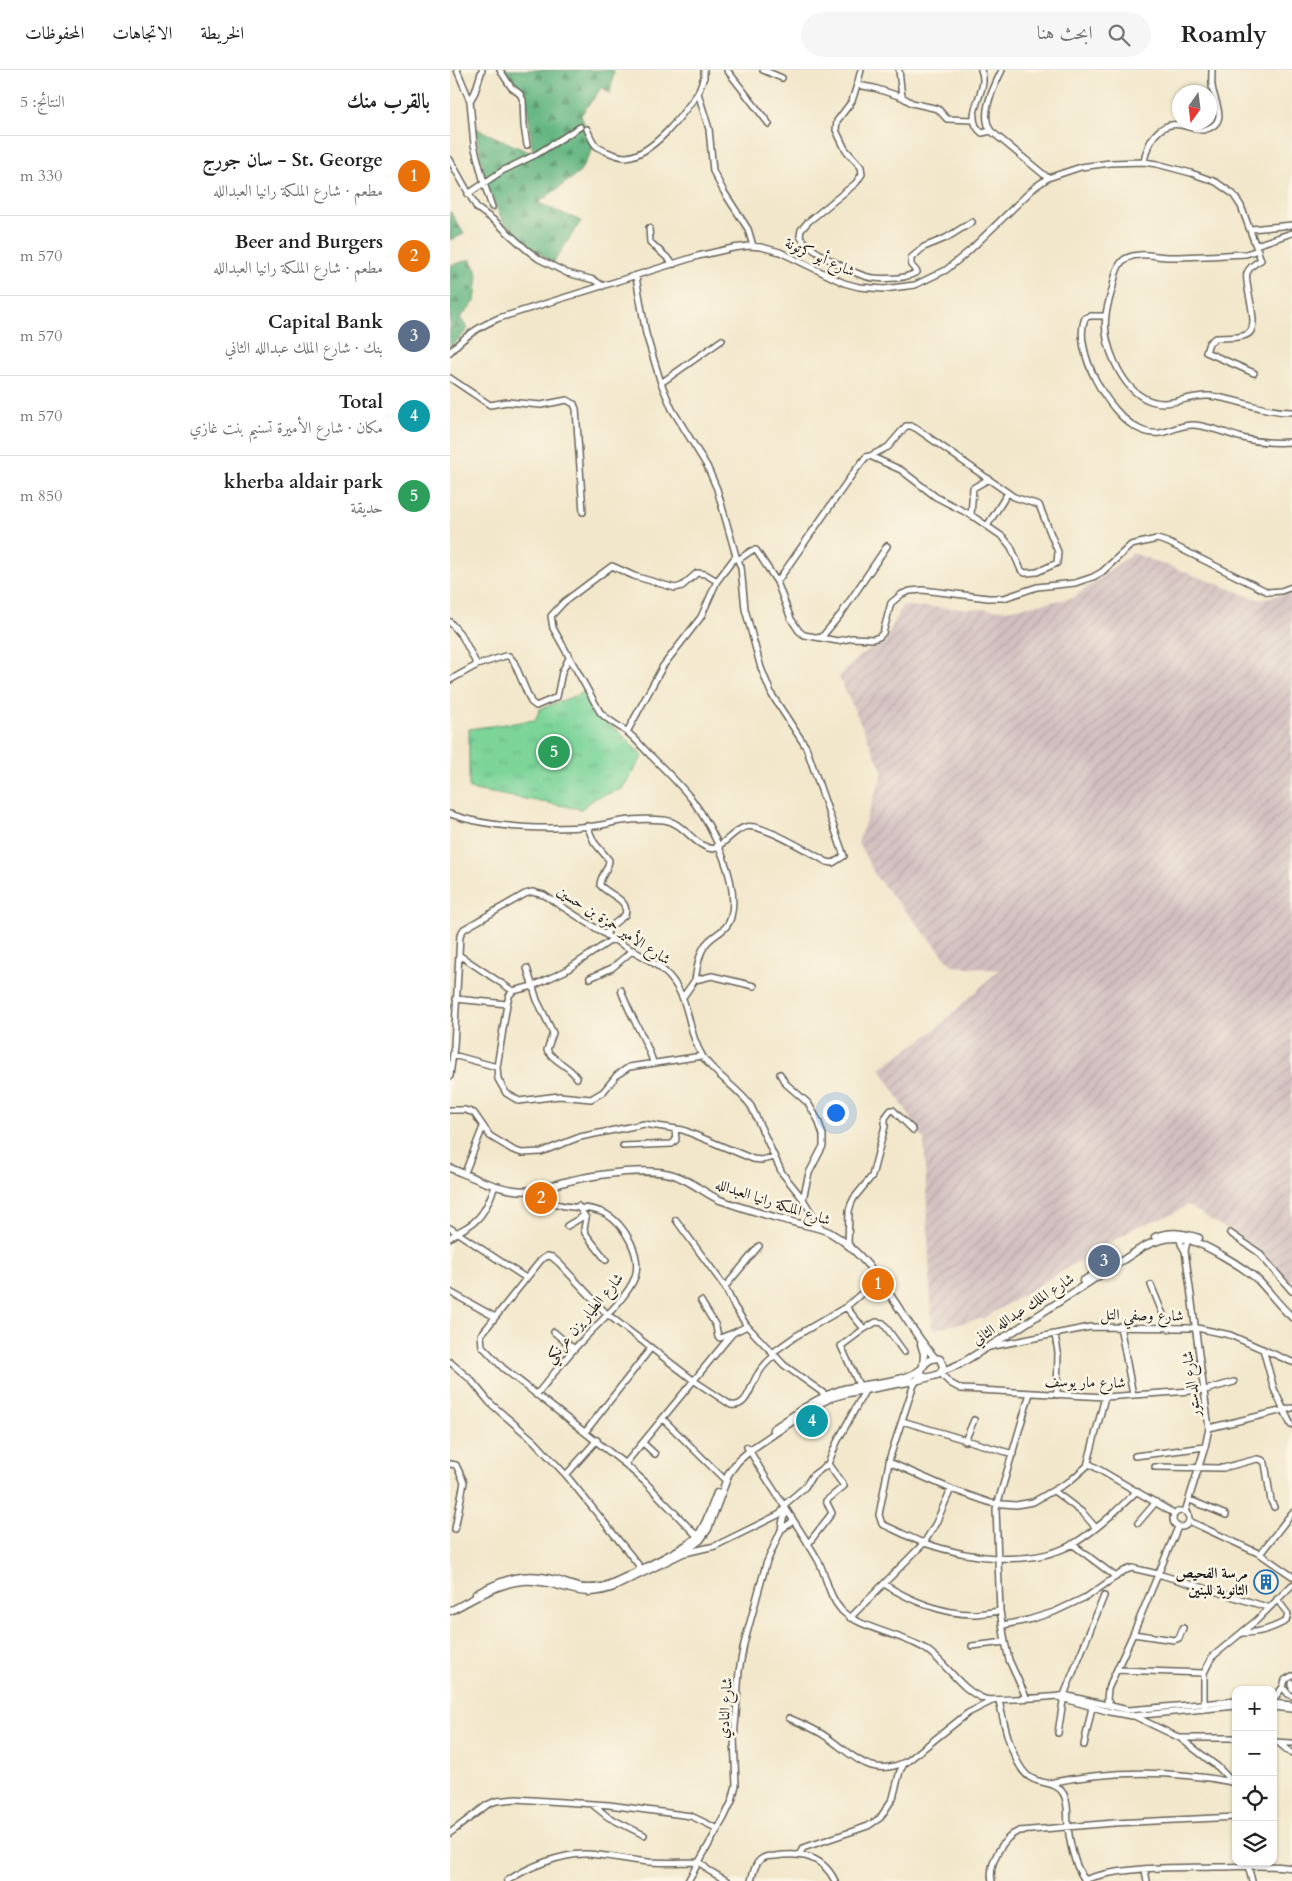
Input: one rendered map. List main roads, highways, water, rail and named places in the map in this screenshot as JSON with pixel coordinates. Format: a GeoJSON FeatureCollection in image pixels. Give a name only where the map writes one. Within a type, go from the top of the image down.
{"type":"FeatureCollection","features":[{"type":"Feature","properties":{"kind":"main road","name":"شارع الملكة رانيا العبدالله"},"geometry":{"type":"LineString","coordinates":[[450,1163],[508,1185],[546,1187]]}},
{"type":"Feature","properties":{"kind":"main road","name":"شارع الملكة رانيا العبدالله"},"geometry":{"type":"LineString","coordinates":[[450,1168],[495,1186],[521,1191],[539,1190],[587,1176],[626,1172],[668,1174],[678,1176],[720,1200],[788,1221],[822,1229],[848,1246],[871,1270],[920,1340],[935,1358]]}},
{"type":"Feature","properties":{"kind":"main road","name":"شارع الملك عبدالله الثاني"},"geometry":{"type":"LineString","coordinates":[[943,1363],[953,1362],[966,1356],[1148,1240],[1162,1234],[1188,1236],[1209,1243],[1259,1276],[1292,1311]]}},
{"type":"Feature","properties":{"kind":"main road","name":"شارع الملك عبدالله الثاني"},"geometry":{"type":"LineString","coordinates":[[940,1372],[960,1364],[1011,1333],[1143,1247],[1162,1239],[1179,1235]]}},
{"type":"Feature","properties":{"kind":"main road","name":"شارع الملك عبدالله الثاني"},"geometry":{"type":"LineString","coordinates":[[1188,1236],[1241,1266],[1292,1317]]}},
{"type":"Feature","properties":{"kind":"main road","name":"شارع الملكة رانيا العبدالله"},"geometry":{"type":"LineString","coordinates":[[920,1340],[924,1354],[922,1369]]}},
{"type":"Feature","properties":{"kind":"main road"},"geometry":{"type":"LineString","coordinates":[[450,1611],[497,1588],[518,1582],[537,1581],[582,1593],[605,1591],[683,1553],[708,1529],[724,1479],[748,1448],[826,1395],[859,1385],[907,1377],[922,1369],[928,1361],[935,1358],[940,1359],[943,1363],[940,1372],[916,1382],[830,1398],[748,1448]]}},
{"type":"Feature","properties":{"kind":"main road"},"geometry":{"type":"LineString","coordinates":[[922,1369],[922,1376],[927,1378]]}},
{"type":"Feature","properties":{"kind":"main road"},"geometry":{"type":"LineString","coordinates":[[450,1606],[492,1585],[513,1577],[540,1576],[590,1588],[604,1586],[698,1539]]}},
{"type":"Feature","properties":{"kind":"place","name":"kherba aldair park"},"geometry":{"type":"Point","coordinates":[554,752]}},
{"type":"Feature","properties":{"kind":"place","name":"Beer and Burgers"},"geometry":{"type":"Point","coordinates":[541,1198]}},
{"type":"Feature","properties":{"kind":"place","name":"Capital Bank"},"geometry":{"type":"Point","coordinates":[1104,1261]}},
{"type":"Feature","properties":{"kind":"place","name":"St. George - سان جورج"},"geometry":{"type":"Point","coordinates":[878,1284]}},
{"type":"Feature","properties":{"kind":"place","name":"Total"},"geometry":{"type":"Point","coordinates":[812,1421]}},
{"type":"Feature","properties":{"kind":"place","name":"مرسة الفحيص الثانوية للبنين"},"geometry":{"type":"Point","coordinates":[1266,1582]}}]}
